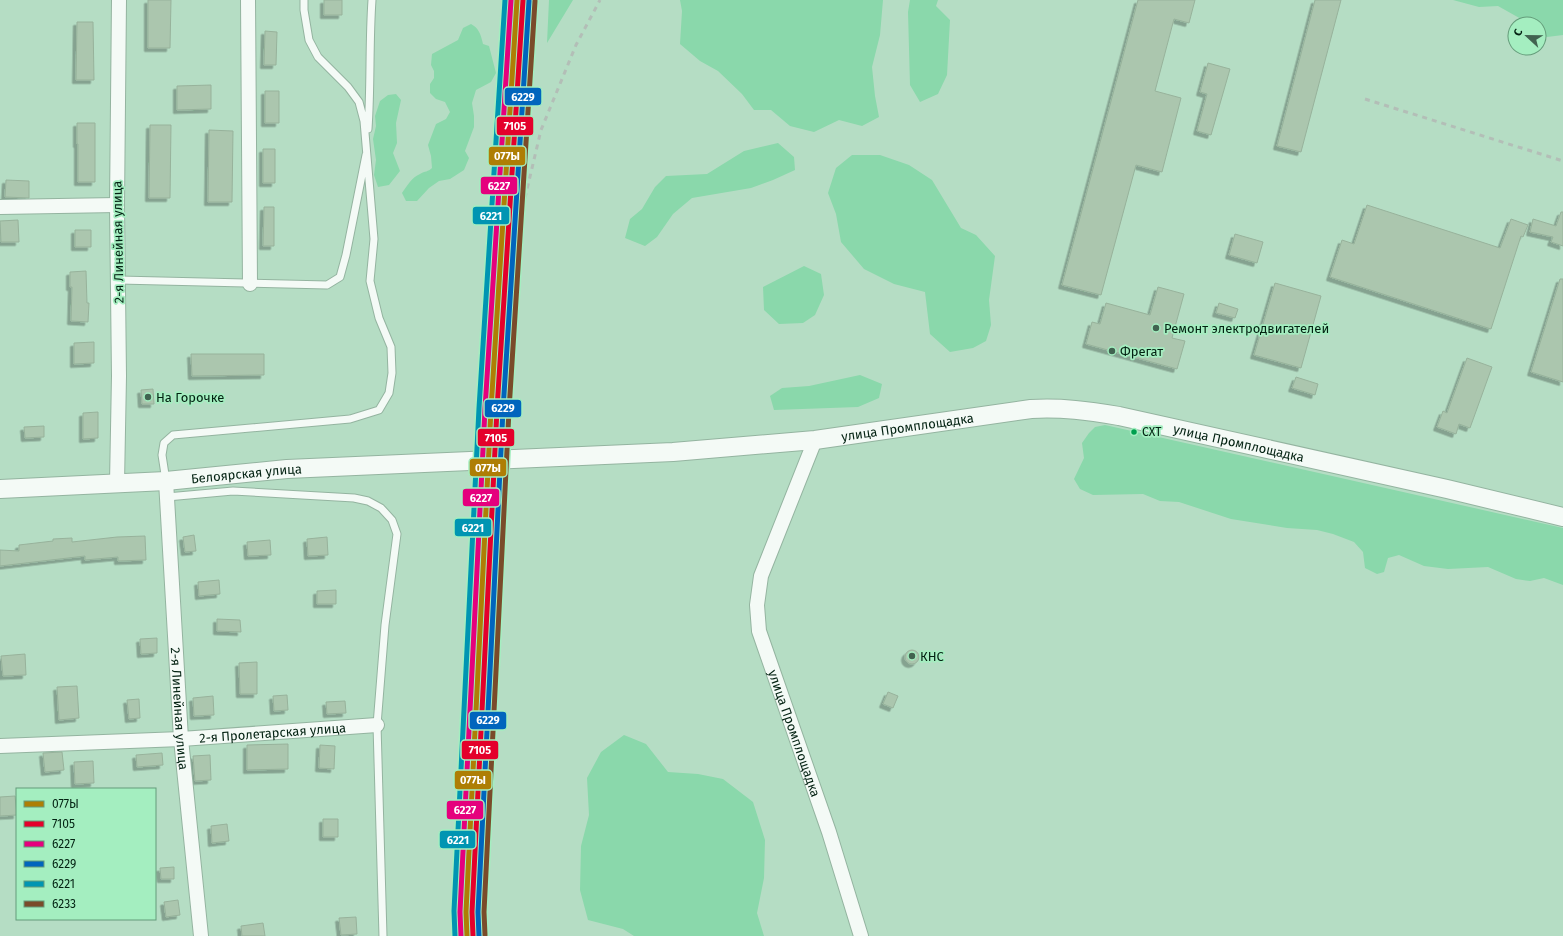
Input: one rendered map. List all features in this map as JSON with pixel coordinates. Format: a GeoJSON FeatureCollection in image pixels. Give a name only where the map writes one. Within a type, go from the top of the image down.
{"type":"FeatureCollection","features":[{"type":"Feature","properties":{"kind":"street","name":"2-я Линейная улица"},"geometry":{"type":"LineString","coordinates":[[117,483],[119,376],[117,205],[119,0]]}},
{"type":"Feature","properties":{"kind":"street"},"geometry":{"type":"LineString","coordinates":[[248,0],[250,284]]}},
{"type":"Feature","properties":{"kind":"street"},"geometry":{"type":"LineString","coordinates":[[0,207],[117,205]]}},
{"type":"Feature","properties":{"kind":"street","name":"улица Промплощадка"},"geometry":{"type":"LineString","coordinates":[[494,461],[673,452],[815,440],[1031,409],[1049,408],[1088,411],[1119,416],[1448,489],[1563,517]]}},
{"type":"Feature","properties":{"kind":"street","name":"улица Промплощадка"},"geometry":{"type":"LineString","coordinates":[[815,440],[761,576],[757,604],[759,631],[829,832],[861,936]]}},
{"type":"Feature","properties":{"kind":"street","name":"Белоярская улица"},"geometry":{"type":"LineString","coordinates":[[0,489],[117,483],[166,489],[287,469],[494,461]]}},
{"type":"Feature","properties":{"kind":"street","name":"2-я Линейная улица"},"geometry":{"type":"LineString","coordinates":[[166,489],[181,739],[201,936]]}},
{"type":"Feature","properties":{"kind":"street","name":"2-я Пролетарская улица"},"geometry":{"type":"LineString","coordinates":[[0,746],[181,739],[377,725]]}},
{"type":"Feature","properties":{"kind":"lane"},"geometry":{"type":"LineString","coordinates":[[304,0],[304,10],[309,40],[318,57],[348,87],[359,102],[364,122],[374,240],[370,281],[379,318],[391,347],[392,373],[389,392],[379,410],[350,419],[173,435],[164,443],[162,455],[166,489],[233,491],[354,498],[368,501],[381,508],[392,520],[397,534],[385,625],[377,725],[383,936]]}},
{"type":"Feature","properties":{"kind":"lane"},"geometry":{"type":"LineString","coordinates":[[119,280],[327,285],[340,277],[346,255],[367,146],[371,87],[370,29],[372,0]]}},
{"type":"Feature","properties":{"kind":"green space"},"geometry":{"type":"Polygon","coordinates":[[[549,0],[573,0],[547,43],[549,0]]]}},
{"type":"Feature","properties":{"kind":"green space"},"geometry":{"type":"Polygon","coordinates":[[[680,0],[883,0],[880,35],[872,67],[879,117],[862,126],[839,120],[814,132],[790,126],[771,110],[754,110],[742,94],[718,71],[700,61],[680,44],[682,11],[680,0]]]}},
{"type":"Feature","properties":{"kind":"green space"},"geometry":{"type":"Polygon","coordinates":[[[910,0],[938,0],[936,6],[950,20],[947,75],[938,94],[920,102],[910,85],[908,12],[910,0]]]}},
{"type":"Feature","properties":{"kind":"green space"},"geometry":{"type":"Polygon","coordinates":[[[1453,0],[1563,0],[1563,35],[1547,37],[1547,16],[1516,16],[1498,6],[1479,7],[1453,0]]]}},
{"type":"Feature","properties":{"kind":"green space"},"geometry":{"type":"Polygon","coordinates":[[[471,24],[479,32],[483,44],[489,46],[496,73],[491,82],[476,90],[472,103],[474,127],[465,151],[469,158],[464,170],[450,179],[439,181],[429,188],[417,201],[406,201],[402,193],[410,182],[417,175],[432,168],[428,145],[436,124],[446,119],[450,112],[445,102],[436,99],[430,93],[430,84],[434,78],[434,71],[431,65],[432,54],[458,40],[463,28],[471,24]]]}},
{"type":"Feature","properties":{"kind":"green space"},"geometry":{"type":"Polygon","coordinates":[[[396,94],[401,100],[396,123],[397,143],[393,153],[400,171],[389,185],[378,187],[374,175],[376,160],[373,139],[376,126],[375,116],[380,101],[388,95],[396,94]]]}},
{"type":"Feature","properties":{"kind":"green space"},"geometry":{"type":"Polygon","coordinates":[[[778,143],[794,157],[795,170],[751,188],[692,198],[673,214],[657,237],[645,246],[625,238],[630,219],[642,209],[655,187],[666,176],[707,174],[744,151],[778,143]]]}},
{"type":"Feature","properties":{"kind":"green space"},"geometry":{"type":"Polygon","coordinates":[[[852,155],[880,155],[909,165],[932,180],[961,228],[976,235],[995,256],[989,300],[991,325],[986,341],[973,348],[950,352],[930,334],[925,292],[894,284],[864,269],[841,242],[836,214],[828,193],[836,168],[852,155]]]}},
{"type":"Feature","properties":{"kind":"green space"},"geometry":{"type":"Polygon","coordinates":[[[804,266],[821,274],[824,295],[815,315],[803,323],[779,324],[764,310],[763,287],[804,266]]]}},
{"type":"Feature","properties":{"kind":"green space"},"geometry":{"type":"Polygon","coordinates":[[[860,375],[882,384],[879,398],[858,407],[774,410],[770,396],[782,388],[809,386],[860,375]]]}},
{"type":"Feature","properties":{"kind":"green space"},"geometry":{"type":"Polygon","coordinates":[[[1105,425],[1563,528],[1563,585],[1544,578],[1530,581],[1516,579],[1488,567],[1448,569],[1424,566],[1399,555],[1388,558],[1384,572],[1377,574],[1365,568],[1363,552],[1354,542],[1333,534],[1317,530],[1287,528],[1231,519],[1179,502],[1160,501],[1143,494],[1093,495],[1080,489],[1074,479],[1084,458],[1082,443],[1095,427],[1105,425]]]}},
{"type":"Feature","properties":{"kind":"green space"},"geometry":{"type":"Polygon","coordinates":[[[624,735],[646,744],[668,772],[698,774],[723,779],[753,802],[765,840],[764,878],[757,913],[764,936],[634,936],[623,929],[588,920],[580,890],[581,846],[589,815],[587,778],[601,752],[624,735]]]}},
{"type":"Feature","properties":{"kind":"building"},"geometry":{"type":"Polygon","coordinates":[[[148,0],[171,0],[170,48],[148,48],[148,0]]]}},
{"type":"Feature","properties":{"kind":"building"},"geometry":{"type":"Polygon","coordinates":[[[324,0],[342,0],[342,15],[324,15],[324,0]]]}},
{"type":"Feature","properties":{"kind":"building"},"geometry":{"type":"Polygon","coordinates":[[[1138,0],[1195,0],[1189,23],[1174,19],[1155,91],[1181,98],[1162,172],[1136,165],[1101,295],[1062,285],[1138,0]]]}},
{"type":"Feature","properties":{"kind":"building"},"geometry":{"type":"Polygon","coordinates":[[[1315,0],[1341,0],[1301,152],[1277,146],[1315,0]]]}},
{"type":"Feature","properties":{"kind":"building"},"geometry":{"type":"Polygon","coordinates":[[[77,22],[93,22],[94,80],[76,80],[77,22]]]}},
{"type":"Feature","properties":{"kind":"building"},"geometry":{"type":"Polygon","coordinates":[[[265,31],[277,32],[276,65],[264,65],[265,31]]]}},
{"type":"Feature","properties":{"kind":"building"},"geometry":{"type":"Polygon","coordinates":[[[1208,63],[1230,69],[1211,135],[1197,131],[1207,94],[1200,92],[1208,63]]]}},
{"type":"Feature","properties":{"kind":"building"},"geometry":{"type":"Polygon","coordinates":[[[211,85],[211,109],[177,110],[177,86],[211,85]]]}},
{"type":"Feature","properties":{"kind":"building"},"geometry":{"type":"Polygon","coordinates":[[[265,91],[279,91],[279,123],[265,123],[265,91]]]}},
{"type":"Feature","properties":{"kind":"building"},"geometry":{"type":"Polygon","coordinates":[[[77,123],[95,123],[95,182],[78,182],[77,123]]]}},
{"type":"Feature","properties":{"kind":"building"},"geometry":{"type":"Polygon","coordinates":[[[150,125],[171,125],[170,198],[149,198],[150,125]]]}},
{"type":"Feature","properties":{"kind":"building"},"geometry":{"type":"Polygon","coordinates":[[[209,130],[233,131],[232,202],[208,202],[209,130]]]}},
{"type":"Feature","properties":{"kind":"building"},"geometry":{"type":"Polygon","coordinates":[[[263,149],[275,149],[275,183],[263,183],[263,149]]]}},
{"type":"Feature","properties":{"kind":"building"},"geometry":{"type":"Polygon","coordinates":[[[6,180],[29,181],[29,198],[5,197],[6,180]]]}},
{"type":"Feature","properties":{"kind":"building"},"geometry":{"type":"Polygon","coordinates":[[[1367,205],[1500,248],[1511,219],[1528,225],[1523,237],[1521,236],[1491,329],[1330,277],[1342,240],[1354,244],[1367,205]]]}},
{"type":"Feature","properties":{"kind":"building"},"geometry":{"type":"Polygon","coordinates":[[[264,207],[274,207],[274,246],[263,246],[264,207]]]}},
{"type":"Feature","properties":{"kind":"building"},"geometry":{"type":"Polygon","coordinates":[[[1561,212],[1563,212],[1563,246],[1551,242],[1553,237],[1530,232],[1533,219],[1556,226],[1561,212]]]}},
{"type":"Feature","properties":{"kind":"building"},"geometry":{"type":"Polygon","coordinates":[[[18,220],[19,242],[1,242],[0,221],[18,220]]]}},
{"type":"Feature","properties":{"kind":"building"},"geometry":{"type":"Polygon","coordinates":[[[75,230],[91,230],[91,247],[75,247],[75,230]]]}},
{"type":"Feature","properties":{"kind":"building"},"geometry":{"type":"Polygon","coordinates":[[[1235,234],[1263,242],[1257,263],[1229,255],[1235,234]]]}},
{"type":"Feature","properties":{"kind":"building"},"geometry":{"type":"Polygon","coordinates":[[[86,271],[87,303],[89,303],[88,322],[71,321],[72,287],[70,287],[70,272],[86,271]]]}},
{"type":"Feature","properties":{"kind":"building"},"geometry":{"type":"Polygon","coordinates":[[[1560,279],[1563,279],[1563,382],[1531,372],[1560,279]]]}},
{"type":"Feature","properties":{"kind":"building"},"geometry":{"type":"Polygon","coordinates":[[[1275,283],[1321,296],[1301,368],[1254,355],[1275,283]]]}},
{"type":"Feature","properties":{"kind":"building"},"geometry":{"type":"Polygon","coordinates":[[[1158,287],[1184,294],[1172,338],[1185,341],[1177,369],[1086,344],[1092,322],[1100,324],[1106,303],[1150,315],[1158,287]]]}},
{"type":"Feature","properties":{"kind":"building"},"geometry":{"type":"Polygon","coordinates":[[[1219,303],[1238,309],[1235,318],[1216,313],[1219,303]]]}},
{"type":"Feature","properties":{"kind":"building"},"geometry":{"type":"Polygon","coordinates":[[[94,342],[94,363],[74,364],[74,343],[94,342]]]}},
{"type":"Feature","properties":{"kind":"building"},"geometry":{"type":"Polygon","coordinates":[[[191,354],[264,354],[264,375],[192,376],[191,354]]]}},
{"type":"Feature","properties":{"kind":"building"},"geometry":{"type":"Polygon","coordinates":[[[1467,358],[1492,367],[1470,428],[1459,424],[1456,434],[1437,427],[1443,411],[1447,413],[1467,358]]]}},
{"type":"Feature","properties":{"kind":"building"},"geometry":{"type":"Polygon","coordinates":[[[1296,377],[1318,384],[1315,395],[1292,388],[1296,377]]]}},
{"type":"Feature","properties":{"kind":"building","name":"На Горочке"},"geometry":{"type":"Polygon","coordinates":[[[153,389],[154,404],[142,404],[141,390],[153,389]]]}},
{"type":"Feature","properties":{"kind":"building"},"geometry":{"type":"Polygon","coordinates":[[[98,412],[98,438],[83,439],[83,413],[98,412]]]}},
{"type":"Feature","properties":{"kind":"building"},"geometry":{"type":"Polygon","coordinates":[[[44,426],[44,437],[25,438],[24,427],[44,426]]]}},
{"type":"Feature","properties":{"kind":"building"},"geometry":{"type":"Polygon","coordinates":[[[194,535],[196,551],[185,552],[183,537],[194,535]]]}},
{"type":"Feature","properties":{"kind":"building"},"geometry":{"type":"Polygon","coordinates":[[[145,536],[146,560],[118,561],[118,557],[85,560],[85,556],[0,566],[0,550],[19,551],[19,545],[53,541],[53,539],[72,538],[72,542],[117,537],[145,536]]]}},
{"type":"Feature","properties":{"kind":"building"},"geometry":{"type":"Polygon","coordinates":[[[327,537],[328,555],[308,556],[307,539],[327,537]]]}},
{"type":"Feature","properties":{"kind":"building"},"geometry":{"type":"Polygon","coordinates":[[[270,540],[271,555],[248,556],[247,542],[270,540]]]}},
{"type":"Feature","properties":{"kind":"building"},"geometry":{"type":"Polygon","coordinates":[[[219,580],[220,594],[199,596],[198,582],[219,580]]]}},
{"type":"Feature","properties":{"kind":"building"},"geometry":{"type":"Polygon","coordinates":[[[336,590],[336,604],[317,604],[317,591],[336,590]]]}},
{"type":"Feature","properties":{"kind":"building"},"geometry":{"type":"Polygon","coordinates":[[[217,619],[240,620],[241,632],[217,631],[217,619]]]}},
{"type":"Feature","properties":{"kind":"building"},"geometry":{"type":"Polygon","coordinates":[[[157,638],[157,653],[141,654],[140,639],[157,638]]]}},
{"type":"Feature","properties":{"kind":"building","name":"КНС"},"geometry":{"type":"Polygon","coordinates":[[[909,650],[915,650],[919,654],[919,660],[915,664],[909,664],[905,660],[905,654],[909,650]]]}},
{"type":"Feature","properties":{"kind":"building"},"geometry":{"type":"Polygon","coordinates":[[[25,654],[26,675],[3,676],[1,656],[25,654]]]}},
{"type":"Feature","properties":{"kind":"building"},"geometry":{"type":"Polygon","coordinates":[[[257,662],[257,694],[240,694],[239,663],[257,662]]]}},
{"type":"Feature","properties":{"kind":"building"},"geometry":{"type":"Polygon","coordinates":[[[77,686],[79,718],[59,720],[57,687],[77,686]]]}},
{"type":"Feature","properties":{"kind":"building"},"geometry":{"type":"Polygon","coordinates":[[[888,692],[898,696],[893,708],[883,704],[888,692]]]}},
{"type":"Feature","properties":{"kind":"building"},"geometry":{"type":"Polygon","coordinates":[[[287,695],[288,710],[274,711],[273,696],[287,695]]]}},
{"type":"Feature","properties":{"kind":"building"},"geometry":{"type":"Polygon","coordinates":[[[213,696],[214,715],[194,716],[193,698],[213,696]]]}},
{"type":"Feature","properties":{"kind":"building"},"geometry":{"type":"Polygon","coordinates":[[[139,699],[140,718],[129,719],[127,700],[139,699]]]}},
{"type":"Feature","properties":{"kind":"building"},"geometry":{"type":"Polygon","coordinates":[[[345,701],[346,713],[327,714],[326,702],[345,701]]]}},
{"type":"Feature","properties":{"kind":"building"},"geometry":{"type":"Polygon","coordinates":[[[288,744],[288,769],[247,770],[247,745],[288,744]]]}},
{"type":"Feature","properties":{"kind":"building"},"geometry":{"type":"Polygon","coordinates":[[[320,745],[335,746],[334,769],[319,768],[320,745]]]}},
{"type":"Feature","properties":{"kind":"building"},"geometry":{"type":"Polygon","coordinates":[[[62,752],[64,770],[45,772],[43,753],[62,752]]]}},
{"type":"Feature","properties":{"kind":"building"},"geometry":{"type":"Polygon","coordinates":[[[162,753],[163,765],[137,767],[136,755],[162,753]]]}},
{"type":"Feature","properties":{"kind":"building"},"geometry":{"type":"Polygon","coordinates":[[[210,755],[211,780],[195,781],[193,756],[210,755]]]}},
{"type":"Feature","properties":{"kind":"building"},"geometry":{"type":"Polygon","coordinates":[[[93,761],[94,783],[75,784],[74,762],[93,761]]]}},
{"type":"Feature","properties":{"kind":"building"},"geometry":{"type":"Polygon","coordinates":[[[15,796],[16,815],[0,816],[0,797],[15,796]]]}},
{"type":"Feature","properties":{"kind":"building"},"geometry":{"type":"Polygon","coordinates":[[[323,819],[338,819],[338,837],[323,837],[323,819]]]}},
{"type":"Feature","properties":{"kind":"building"},"geometry":{"type":"Polygon","coordinates":[[[227,824],[229,841],[212,843],[211,826],[227,824]]]}},
{"type":"Feature","properties":{"kind":"building"},"geometry":{"type":"Polygon","coordinates":[[[174,867],[174,879],[161,879],[160,868],[174,867]]]}},
{"type":"Feature","properties":{"kind":"building"},"geometry":{"type":"Polygon","coordinates":[[[178,900],[180,915],[166,917],[164,902],[178,900]]]}},
{"type":"Feature","properties":{"kind":"building"},"geometry":{"type":"Polygon","coordinates":[[[356,917],[357,934],[341,935],[339,918],[356,917]]]}},
{"type":"Feature","properties":{"kind":"building"},"geometry":{"type":"Polygon","coordinates":[[[263,923],[265,936],[242,936],[241,926],[263,923]]]}},
{"type":"Feature","properties":{"kind":"railway"},"geometry":{"type":"LineString","coordinates":[[484,936],[480,828],[510,314],[520,219],[541,130],[576,45],[600,0]]}},
{"type":"Feature","properties":{"kind":"railway"},"geometry":{"type":"LineString","coordinates":[[1365,99],[1563,161]]}},
{"type":"Feature","properties":{"kind":"transit line","name":"6221"},"geometry":{"type":"LineString","coordinates":[[455,936],[454,911],[479,408],[505,0]]}},
{"type":"Feature","properties":{"kind":"transit line","name":"6227"},"geometry":{"type":"LineString","coordinates":[[461,936],[460,912],[485,409],[511,0]]}},
{"type":"Feature","properties":{"kind":"transit line","name":"077Ы"},"geometry":{"type":"LineString","coordinates":[[467,936],[466,912],[491,409],[517,0]]}},
{"type":"Feature","properties":{"kind":"transit line","name":"7105"},"geometry":{"type":"LineString","coordinates":[[473,936],[472,912],[497,409],[523,0]]}},
{"type":"Feature","properties":{"kind":"transit line","name":"6229"},"geometry":{"type":"LineString","coordinates":[[479,936],[478,912],[503,410],[529,1]]}},
{"type":"Feature","properties":{"kind":"transit line","name":"6233"},"geometry":{"type":"LineString","coordinates":[[485,935],[484,912],[509,410],[535,1]]}},
{"type":"Feature","properties":{"kind":"place","name":"Ремонт электродвигателей"},"geometry":{"type":"Point","coordinates":[1156,328]}},
{"type":"Feature","properties":{"kind":"place","name":"Фрегат"},"geometry":{"type":"Point","coordinates":[1112,351]}},
{"type":"Feature","properties":{"kind":"place","name":"На Горочке"},"geometry":{"type":"Point","coordinates":[148,397]}},
{"type":"Feature","properties":{"kind":"place","name":"СХТ"},"geometry":{"type":"Point","coordinates":[1134,432]}},
{"type":"Feature","properties":{"kind":"place","name":"КНС"},"geometry":{"type":"Point","coordinates":[912,656]}}]}
